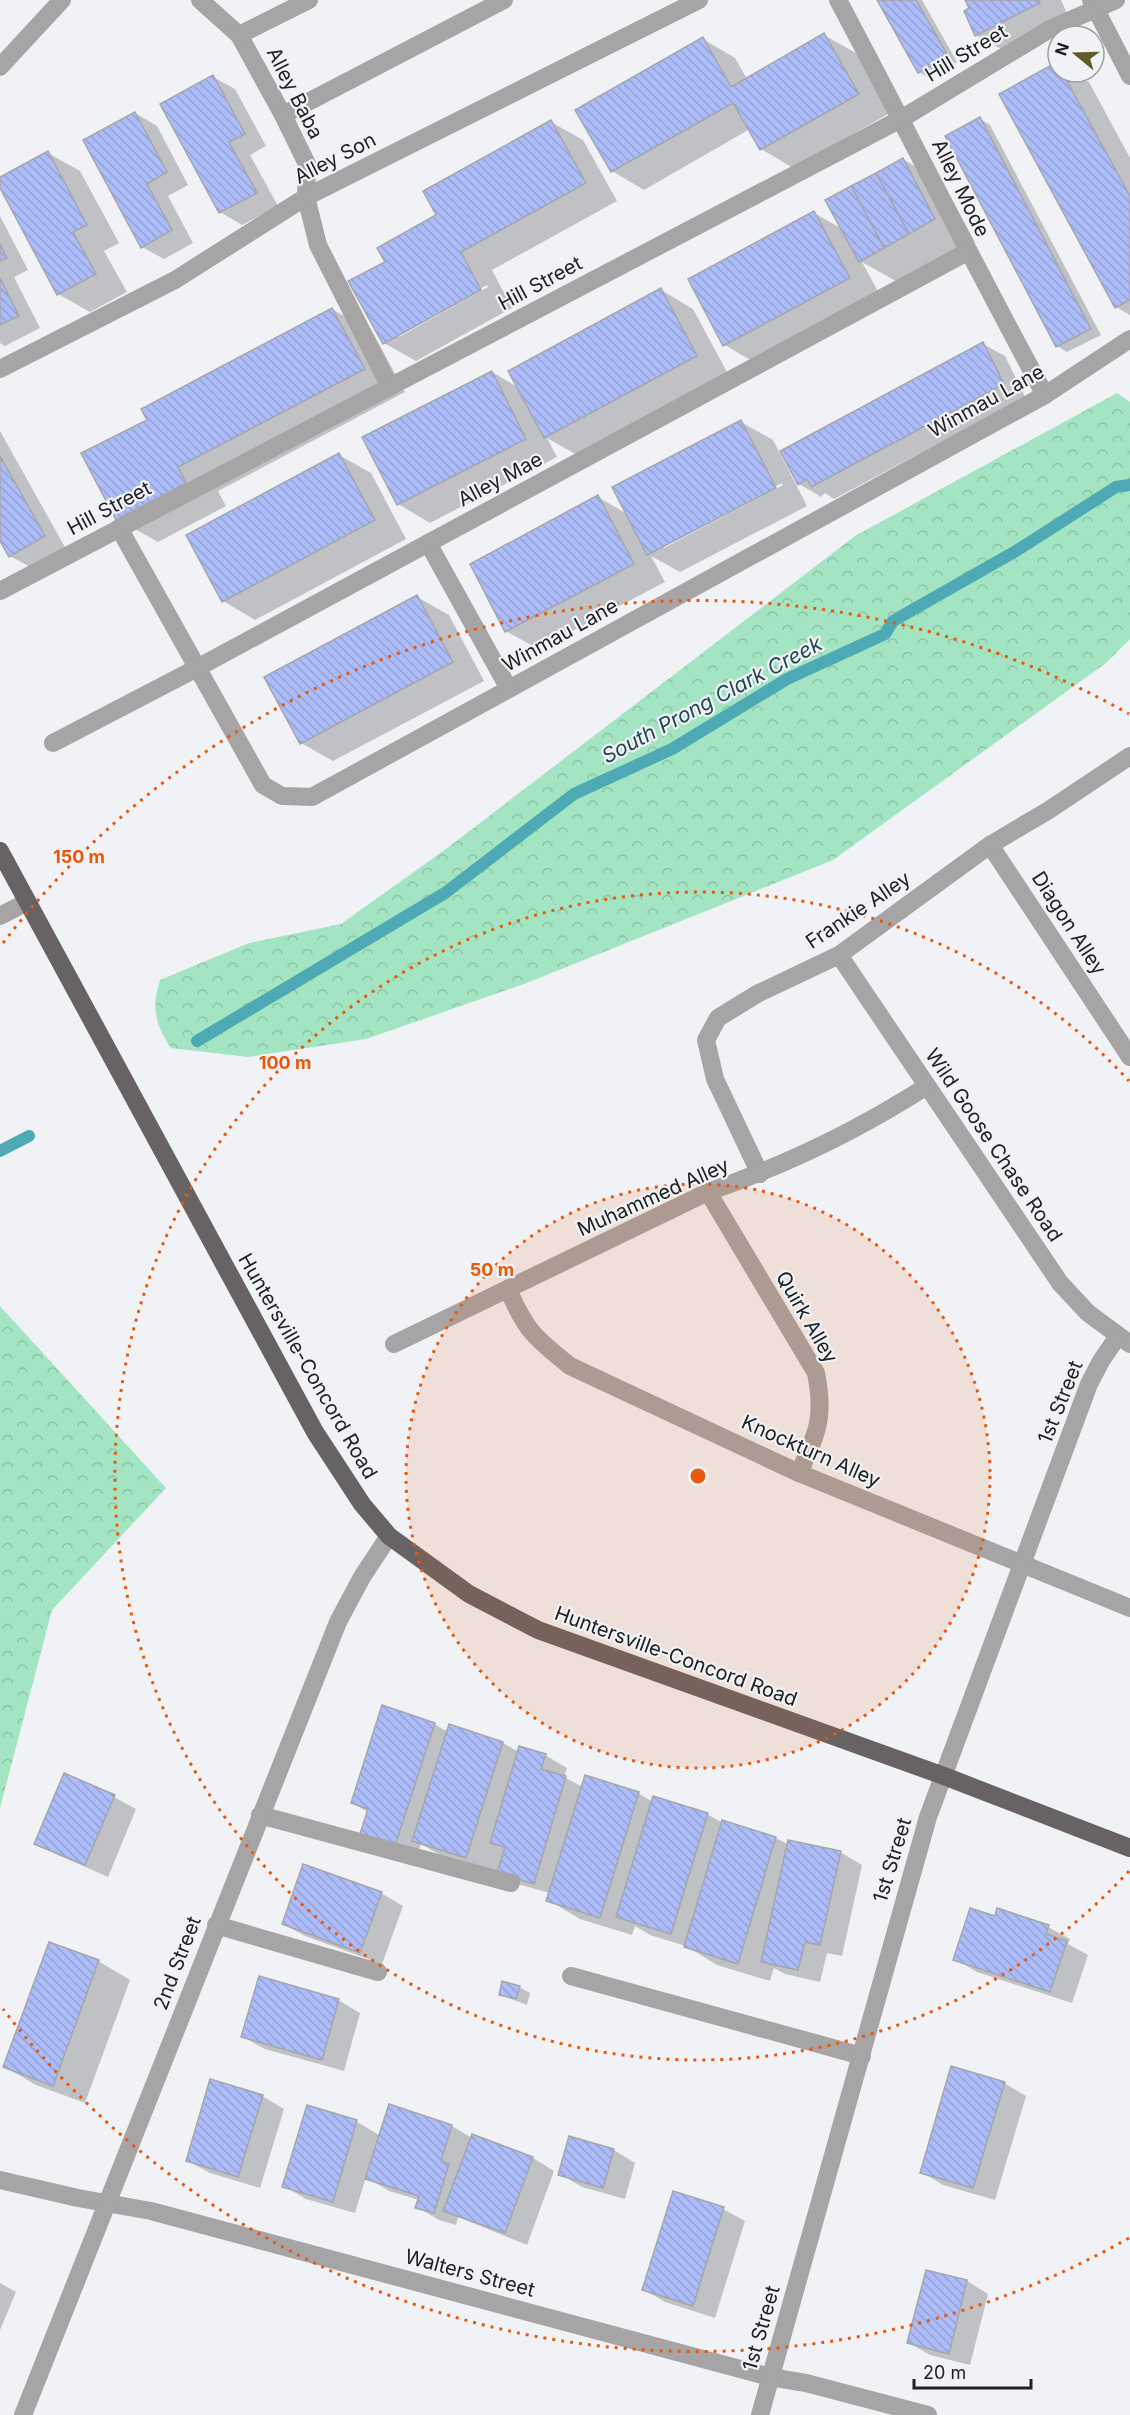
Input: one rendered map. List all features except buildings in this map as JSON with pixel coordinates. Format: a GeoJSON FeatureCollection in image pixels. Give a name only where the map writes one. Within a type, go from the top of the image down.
{"type":"FeatureCollection","features":[{"type":"Feature","properties":{"kind":"main road","name":"Huntersville-Concord Road"},"geometry":{"type":"LineString","coordinates":[[0,852],[315,1432],[362,1504],[389,1536],[470,1593],[538,1630],[944,1776],[1130,1848]]}},
{"type":"Feature","properties":{"kind":"street"},"geometry":{"type":"LineString","coordinates":[[0,67],[62,0]]}},
{"type":"Feature","properties":{"kind":"street","name":"Alley Baba"},"geometry":{"type":"LineString","coordinates":[[200,0],[239,35],[283,115],[306,164],[306,197],[318,245],[390,387]]}},
{"type":"Feature","properties":{"kind":"street"},"geometry":{"type":"LineString","coordinates":[[239,35],[309,0]]}},
{"type":"Feature","properties":{"kind":"street"},"geometry":{"type":"LineString","coordinates":[[283,115],[504,0]]}},
{"type":"Feature","properties":{"kind":"street","name":"Alley Son"},"geometry":{"type":"LineString","coordinates":[[0,369],[176,280],[306,197],[699,0]]}},
{"type":"Feature","properties":{"kind":"street","name":"Alley Mode"},"geometry":{"type":"LineString","coordinates":[[838,0],[901,118],[967,252],[1045,395]]}},
{"type":"Feature","properties":{"kind":"street","name":"Hill Street"},"geometry":{"type":"LineString","coordinates":[[2,586],[390,387],[901,118],[1093,3],[1116,0]]}},
{"type":"Feature","properties":{"kind":"street"},"geometry":{"type":"LineString","coordinates":[[1093,3],[1130,76]]}},
{"type":"Feature","properties":{"kind":"street","name":"Alley Mae"},"geometry":{"type":"LineString","coordinates":[[53,743],[197,668],[967,252]]}},
{"type":"Feature","properties":{"kind":"street","name":"Winmau Lane"},"geometry":{"type":"LineString","coordinates":[[119,528],[263,785],[282,796],[312,797],[1045,395],[1130,339]]}},
{"type":"Feature","properties":{"kind":"street"},"geometry":{"type":"LineString","coordinates":[[428,543],[509,689]]}},
{"type":"Feature","properties":{"kind":"street","name":"Frankie Alley"},"geometry":{"type":"LineString","coordinates":[[760,1174],[715,1079],[706,1040],[718,1018],[757,994],[839,955],[990,845],[1049,810],[1130,756]]}},
{"type":"Feature","properties":{"kind":"street","name":"Diagon Alley"},"geometry":{"type":"LineString","coordinates":[[990,845],[1130,1057]]}},
{"type":"Feature","properties":{"kind":"street"},"geometry":{"type":"LineString","coordinates":[[0,916],[27,902]]}},
{"type":"Feature","properties":{"kind":"street","name":"Wild Goose Chase Road"},"geometry":{"type":"LineString","coordinates":[[839,955],[1060,1282],[1088,1313],[1124,1340]]}},
{"type":"Feature","properties":{"kind":"street","name":"Muhammed Alley"},"geometry":{"type":"LineString","coordinates":[[394,1344],[708,1192],[760,1174],[817,1150],[878,1118],[927,1086]]}},
{"type":"Feature","properties":{"kind":"street","name":"Quirk Alley"},"geometry":{"type":"LineString","coordinates":[[708,1192],[816,1373],[822,1404],[814,1439],[799,1473]]}},
{"type":"Feature","properties":{"kind":"street","name":"Knockturn Alley"},"geometry":{"type":"LineString","coordinates":[[508,1289],[522,1321],[538,1341],[570,1366],[799,1473],[1130,1608]]}},
{"type":"Feature","properties":{"kind":"street","name":"1st Street"},"geometry":{"type":"LineString","coordinates":[[760,2415],[862,2056],[904,1897],[944,1776],[1089,1384],[1101,1361],[1124,1340]]}},
{"type":"Feature","properties":{"kind":"street","name":"2nd Street"},"geometry":{"type":"LineString","coordinates":[[22,2415],[338,1622],[362,1577],[389,1536]]}},
{"type":"Feature","properties":{"kind":"street"},"geometry":{"type":"LineString","coordinates":[[260,1815],[511,1883]]}},
{"type":"Feature","properties":{"kind":"street"},"geometry":{"type":"LineString","coordinates":[[216,1925],[378,1972]]}},
{"type":"Feature","properties":{"kind":"street"},"geometry":{"type":"LineString","coordinates":[[571,1976],[862,2056]]}},
{"type":"Feature","properties":{"kind":"street","name":"Walters Street"},"geometry":{"type":"LineString","coordinates":[[0,2180],[152,2211],[770,2378],[806,2383],[928,2415]]}},
{"type":"Feature","properties":{"kind":"green space"},"geometry":{"type":"Polygon","coordinates":[[[1117,393],[1130,402],[1130,639],[1106,663],[833,860],[524,984],[366,1039],[248,1057],[171,1048],[161,1031],[156,1015],[155,1007],[160,980],[249,943],[341,924],[446,849],[855,536],[1117,393]]]}},
{"type":"Feature","properties":{"kind":"green space"},"geometry":{"type":"Polygon","coordinates":[[[0,1306],[166,1488],[52,1610],[0,1808],[0,1306]]]}},
{"type":"Feature","properties":{"kind":"waterway","name":"South Prong Clark Creek"},"geometry":{"type":"LineString","coordinates":[[197,1041],[445,893],[574,794],[672,749],[787,679],[885,634],[893,621],[1016,551],[1116,487],[1130,485]]}},
{"type":"Feature","properties":{"kind":"waterway","name":"South Prong Clark Creek"},"geometry":{"type":"LineString","coordinates":[[0,1151],[29,1136]]}}]}
